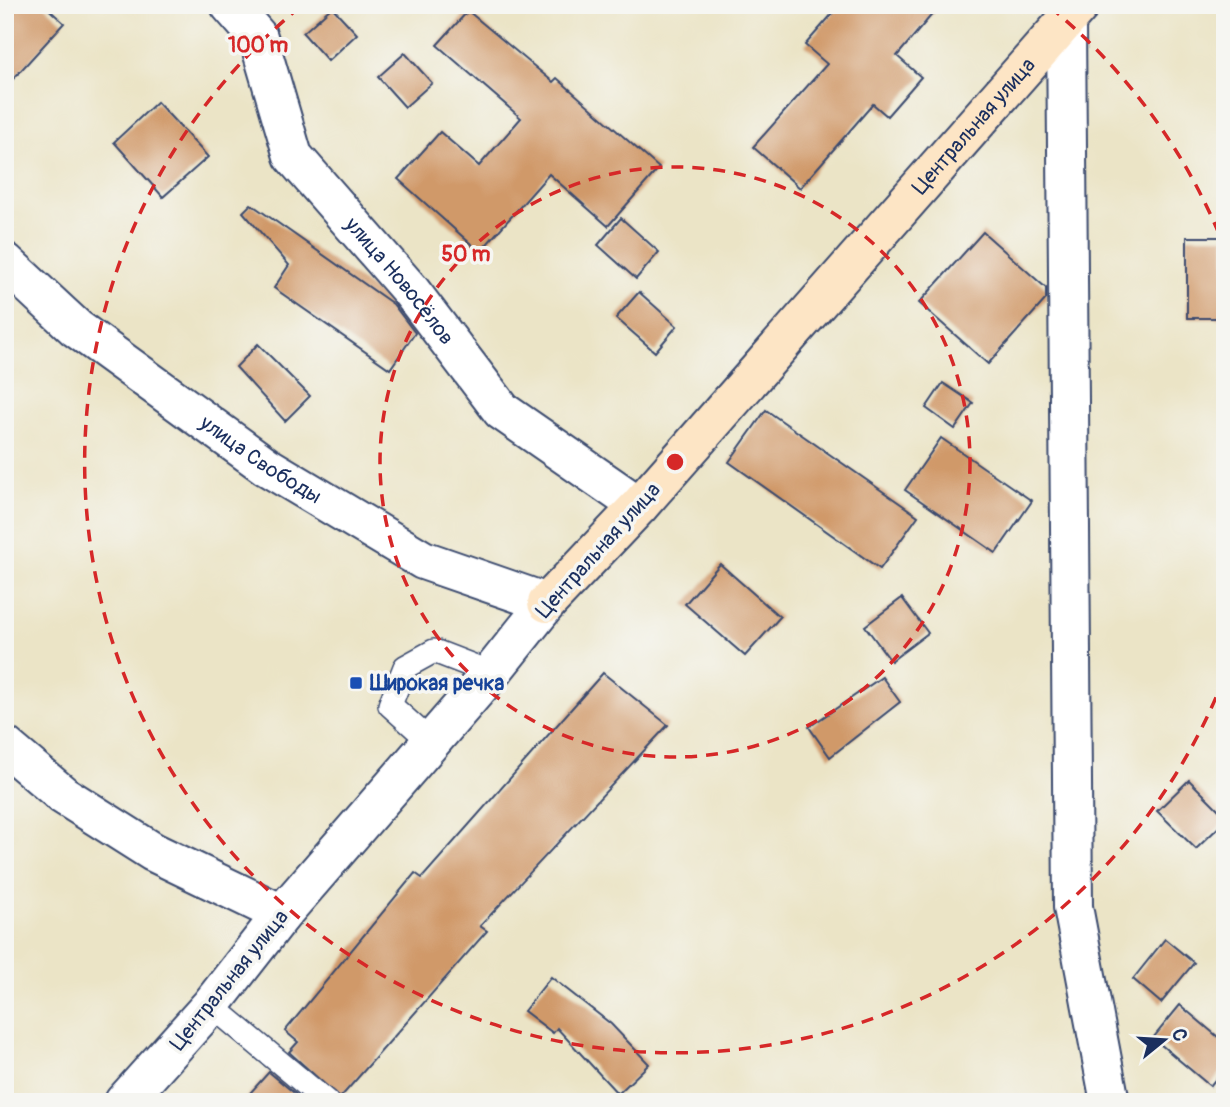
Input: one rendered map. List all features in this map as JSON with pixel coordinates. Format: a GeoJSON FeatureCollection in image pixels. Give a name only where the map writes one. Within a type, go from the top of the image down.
{"type":"FeatureCollection","features":[{"type":"Feature","properties":{"kind":"street","name":"улица Новосёлов"},"geometry":{"type":"LineString","coordinates":[[230,5],[258,37],[293,156],[410,290],[502,411],[639,506]]}},
{"type":"Feature","properties":{"kind":"street","name":"Центральная улица"},"geometry":{"type":"LineString","coordinates":[[124,1102],[211,1005],[282,915],[491,673],[547,603],[639,506],[1073,14]]}},
{"type":"Feature","properties":{"kind":"street"},"geometry":{"type":"LineString","coordinates":[[1073,14],[1073,907],[1110,1102]]}},
{"type":"Feature","properties":{"kind":"street","name":"улица Свободы"},"geometry":{"type":"LineString","coordinates":[[5,262],[76,328],[266,466],[423,560],[547,603]]}},
{"type":"Feature","properties":{"kind":"street"},"geometry":{"type":"LineString","coordinates":[[5,746],[63,795],[153,852],[282,915]]}},
{"type":"Feature","properties":{"kind":"lane"},"geometry":{"type":"LineString","coordinates":[[431,742],[390,705],[404,667],[434,651],[491,673]]}},
{"type":"Feature","properties":{"kind":"lane"},"geometry":{"type":"LineString","coordinates":[[211,1005],[327,1102]]}},
{"type":"Feature","properties":{"kind":"building"},"geometry":{"type":"Polygon","coordinates":[[[5,5],[44,5],[64,23],[5,88],[5,5]]]}},
{"type":"Feature","properties":{"kind":"building"},"geometry":{"type":"Polygon","coordinates":[[[840,5],[940,5],[897,56],[921,77],[887,116],[873,104],[800,188],[753,147],[827,64],[805,45],[840,5]]]}},
{"type":"Feature","properties":{"kind":"building"},"geometry":{"type":"Polygon","coordinates":[[[332,7],[357,34],[328,61],[303,33],[332,7]]]}},
{"type":"Feature","properties":{"kind":"building"},"geometry":{"type":"Polygon","coordinates":[[[468,11],[553,82],[557,78],[659,168],[608,226],[549,174],[480,252],[398,179],[440,132],[479,166],[521,118],[437,45],[468,11]]]}},
{"type":"Feature","properties":{"kind":"building"},"geometry":{"type":"Polygon","coordinates":[[[405,53],[432,83],[405,107],[378,77],[405,53]]]}},
{"type":"Feature","properties":{"kind":"building"},"geometry":{"type":"Polygon","coordinates":[[[157,102],[208,157],[163,197],[114,142],[157,102]]]}},
{"type":"Feature","properties":{"kind":"building"},"geometry":{"type":"Polygon","coordinates":[[[251,204],[393,304],[415,333],[390,369],[274,288],[289,265],[243,212],[251,204]]]}},
{"type":"Feature","properties":{"kind":"building"},"geometry":{"type":"Polygon","coordinates":[[[621,218],[659,252],[636,279],[598,245],[621,218]]]}},
{"type":"Feature","properties":{"kind":"building"},"geometry":{"type":"Polygon","coordinates":[[[983,232],[1046,288],[1046,299],[988,364],[919,303],[983,232]]]}},
{"type":"Feature","properties":{"kind":"building"},"geometry":{"type":"Polygon","coordinates":[[[1187,237],[1225,237],[1225,318],[1187,318],[1187,237]]]}},
{"type":"Feature","properties":{"kind":"building"},"geometry":{"type":"Polygon","coordinates":[[[639,292],[677,326],[655,352],[616,318],[639,292]]]}},
{"type":"Feature","properties":{"kind":"building"},"geometry":{"type":"Polygon","coordinates":[[[258,344],[310,396],[285,421],[236,367],[258,344]]]}},
{"type":"Feature","properties":{"kind":"building"},"geometry":{"type":"Polygon","coordinates":[[[943,383],[973,403],[955,429],[926,408],[943,383]]]}},
{"type":"Feature","properties":{"kind":"building"},"geometry":{"type":"Polygon","coordinates":[[[766,410],[918,516],[880,569],[729,462],[766,410]]]}},
{"type":"Feature","properties":{"kind":"building"},"geometry":{"type":"Polygon","coordinates":[[[941,438],[1032,501],[996,553],[905,490],[941,438]]]}},
{"type":"Feature","properties":{"kind":"building"},"geometry":{"type":"Polygon","coordinates":[[[720,564],[780,617],[745,656],[685,604],[720,564]]]}},
{"type":"Feature","properties":{"kind":"building"},"geometry":{"type":"Polygon","coordinates":[[[902,598],[928,633],[891,661],[865,626],[902,598]]]}},
{"type":"Feature","properties":{"kind":"building"},"geometry":{"type":"Polygon","coordinates":[[[603,673],[668,725],[480,926],[487,931],[340,1098],[289,1052],[298,1042],[285,1031],[415,873],[422,878],[603,673]]]}},
{"type":"Feature","properties":{"kind":"building"},"geometry":{"type":"Polygon","coordinates":[[[882,677],[900,702],[830,757],[809,727],[882,677]]]}},
{"type":"Feature","properties":{"kind":"building"},"geometry":{"type":"Polygon","coordinates":[[[1189,780],[1225,816],[1225,821],[1196,849],[1157,811],[1189,780]]]}},
{"type":"Feature","properties":{"kind":"building"},"geometry":{"type":"Polygon","coordinates":[[[1165,939],[1194,963],[1161,1003],[1133,979],[1165,939]]]}},
{"type":"Feature","properties":{"kind":"building"},"geometry":{"type":"Polygon","coordinates":[[[551,977],[611,1024],[649,1064],[618,1094],[557,1028],[553,1033],[524,1011],[551,977]]]}},
{"type":"Feature","properties":{"kind":"building"},"geometry":{"type":"Polygon","coordinates":[[[1180,1005],[1225,1043],[1225,1068],[1210,1086],[1153,1038],[1180,1005]]]}},
{"type":"Feature","properties":{"kind":"building"},"geometry":{"type":"Polygon","coordinates":[[[269,1072],[305,1102],[242,1102],[269,1072]]]}},
{"type":"Feature","properties":{"kind":"place","name":"Широкая речка"},"geometry":{"type":"Point","coordinates":[356,683]}}]}
